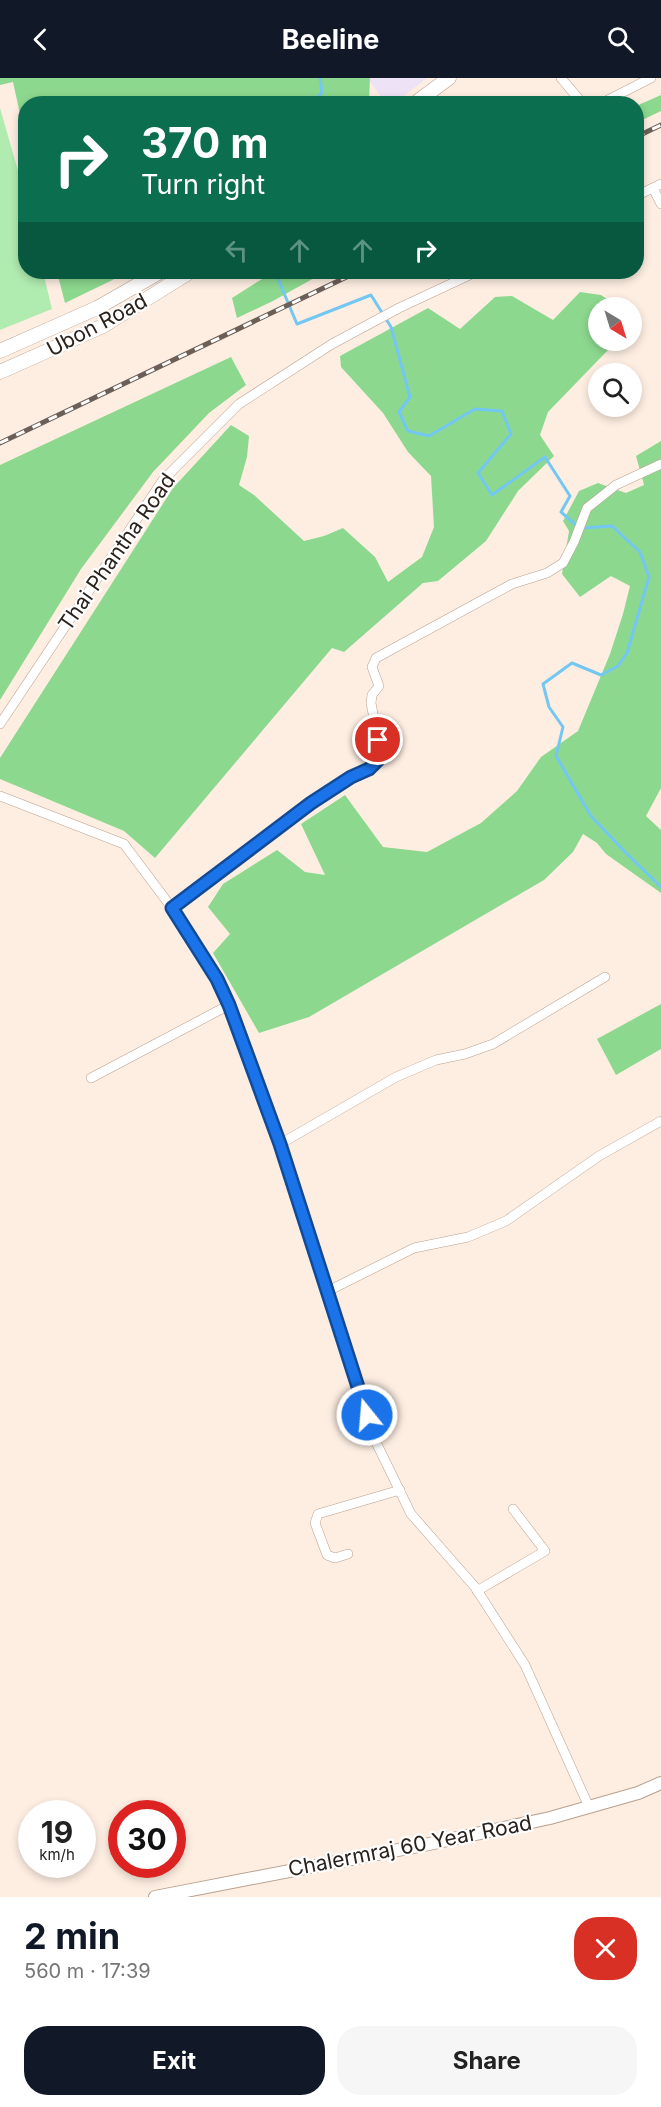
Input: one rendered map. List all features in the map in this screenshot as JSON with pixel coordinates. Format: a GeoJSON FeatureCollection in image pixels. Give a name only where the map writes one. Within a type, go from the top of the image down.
{"type":"FeatureCollection","features":[{"type":"Feature","properties":{"kind":"main road"},"geometry":{"type":"LineString","coordinates":[[425,96],[449,78]]}},
{"type":"Feature","properties":{"kind":"main road","name":"Ubon Road"},"geometry":{"type":"LineString","coordinates":[[0,351],[97,308],[148,279]]}},
{"type":"Feature","properties":{"kind":"main road","name":"Ubon Road"},"geometry":{"type":"LineString","coordinates":[[0,372],[103,326],[179,279]]}},
{"type":"Feature","properties":{"kind":"street"},"geometry":{"type":"LineString","coordinates":[[561,78],[575,96]]}},
{"type":"Feature","properties":{"kind":"street"},"geometry":{"type":"LineString","coordinates":[[616,96],[651,78]]}},
{"type":"Feature","properties":{"kind":"street"},"geometry":{"type":"LineString","coordinates":[[657,186],[661,204]]}},
{"type":"Feature","properties":{"kind":"street","name":"Thai Phantha Road"},"geometry":{"type":"LineString","coordinates":[[0,724],[163,480],[239,404],[332,344],[399,308],[461,279]]}},
{"type":"Feature","properties":{"kind":"street"},"geometry":{"type":"LineString","coordinates":[[172,908],[311,803],[351,777],[369,769],[378,760],[378,740],[372,703],[372,695],[379,686],[372,667],[376,658],[512,584],[547,573],[563,563],[574,543],[587,508],[616,485],[661,464]]}},
{"type":"Feature","properties":{"kind":"street"},"geometry":{"type":"LineString","coordinates":[[0,796],[124,844],[172,908],[217,979],[229,1005],[280,1144],[373,1436],[411,1514],[477,1591],[525,1665],[589,1807]]}},
{"type":"Feature","properties":{"kind":"street"},"geometry":{"type":"LineString","coordinates":[[280,1144],[396,1077],[436,1060],[465,1054],[493,1044],[605,977]]}},
{"type":"Feature","properties":{"kind":"street"},"geometry":{"type":"LineString","coordinates":[[91,1078],[229,1005]]}},
{"type":"Feature","properties":{"kind":"street"},"geometry":{"type":"LineString","coordinates":[[328,1291],[414,1248],[468,1237],[506,1221],[599,1156],[661,1121]]}},
{"type":"Feature","properties":{"kind":"street"},"geometry":{"type":"LineString","coordinates":[[348,1554],[334,1558],[327,1555],[315,1523],[318,1514],[400,1490]]}},
{"type":"Feature","properties":{"kind":"street"},"geometry":{"type":"LineString","coordinates":[[477,1591],[545,1551],[513,1509]]}},
{"type":"Feature","properties":{"kind":"street","name":"Chalermraj 60 Year Road"},"geometry":{"type":"LineString","coordinates":[[155,1897],[440,1842],[550,1818],[638,1793],[661,1783]]}},
{"type":"Feature","properties":{"kind":"shaded area"},"geometry":{"type":"Polygon","coordinates":[[[367,78],[427,78],[403,96],[381,96],[367,78]]]}},
{"type":"Feature","properties":{"kind":"green space"},"geometry":{"type":"Polygon","coordinates":[[[0,78],[370,78],[369,96],[18,96],[18,105],[13,82],[0,85],[0,78]]]}},
{"type":"Feature","properties":{"kind":"green space"},"geometry":{"type":"Polygon","coordinates":[[[661,95],[661,111],[644,119],[644,102],[661,95]]]}},
{"type":"Feature","properties":{"kind":"green space"},"geometry":{"type":"Polygon","coordinates":[[[0,108],[18,171],[18,279],[45,279],[52,309],[0,330],[0,108]]]}},
{"type":"Feature","properties":{"kind":"green space"},"geometry":{"type":"Polygon","coordinates":[[[59,279],[115,279],[65,303],[59,279]]]}},
{"type":"Feature","properties":{"kind":"green space"},"geometry":{"type":"Polygon","coordinates":[[[262,279],[312,279],[237,318],[232,298],[262,279]]]}},
{"type":"Feature","properties":{"kind":"green space"},"geometry":{"type":"Polygon","coordinates":[[[580,292],[604,297],[588,297],[588,351],[607,351],[595,363],[588,363],[588,371],[548,412],[540,435],[554,456],[518,491],[486,541],[438,581],[423,583],[344,652],[332,648],[155,858],[124,831],[0,779],[0,758],[173,488],[231,425],[249,436],[247,457],[239,485],[254,495],[304,541],[343,528],[375,557],[388,582],[422,557],[434,527],[431,476],[408,452],[383,413],[341,367],[340,356],[428,308],[460,329],[495,297],[512,296],[553,320],[580,292]]]}},
{"type":"Feature","properties":{"kind":"green space"},"geometry":{"type":"Polygon","coordinates":[[[231,357],[246,385],[209,413],[153,472],[81,569],[0,700],[0,465],[231,357]]]}},
{"type":"Feature","properties":{"kind":"green space"},"geometry":{"type":"Polygon","coordinates":[[[661,441],[661,788],[646,816],[661,830],[661,893],[606,854],[597,843],[583,834],[573,852],[544,880],[309,1017],[259,1033],[213,953],[230,934],[208,907],[223,884],[277,850],[305,872],[325,875],[301,824],[345,795],[383,847],[427,852],[481,823],[517,791],[541,757],[578,731],[610,654],[630,586],[611,576],[580,597],[562,574],[569,531],[563,521],[579,491],[598,483],[626,493],[644,485],[636,456],[661,441]]]}},
{"type":"Feature","properties":{"kind":"green space"},"geometry":{"type":"Polygon","coordinates":[[[661,1004],[661,1049],[616,1075],[597,1039],[661,1004]]]}},
{"type":"Feature","properties":{"kind":"waterway"},"geometry":{"type":"LineString","coordinates":[[319,96],[322,92],[320,78]]}},
{"type":"Feature","properties":{"kind":"waterway"},"geometry":{"type":"LineString","coordinates":[[278,279],[297,324],[371,295],[391,327],[410,397],[399,412],[408,431],[429,436],[475,409],[502,411],[511,434],[478,473],[492,495],[545,457],[570,496],[561,512],[577,526]]}},
{"type":"Feature","properties":{"kind":"waterway"},"geometry":{"type":"LineString","coordinates":[[583,528],[612,526],[640,552],[649,577],[627,653],[618,666],[601,675],[572,663],[543,684],[549,707],[563,727],[556,756],[591,816],[661,887]]}},
{"type":"Feature","properties":{"kind":"railway"},"geometry":{"type":"LineString","coordinates":[[644,133],[661,125]]}},
{"type":"Feature","properties":{"kind":"railway"},"geometry":{"type":"LineString","coordinates":[[0,443],[342,279]]}},
{"type":"Feature","properties":{"kind":"route"},"geometry":{"type":"LineString","coordinates":[[367,1415],[280,1144],[229,1005],[217,979],[172,908],[311,803],[351,777],[369,769],[378,760],[378,740]]}}]}
